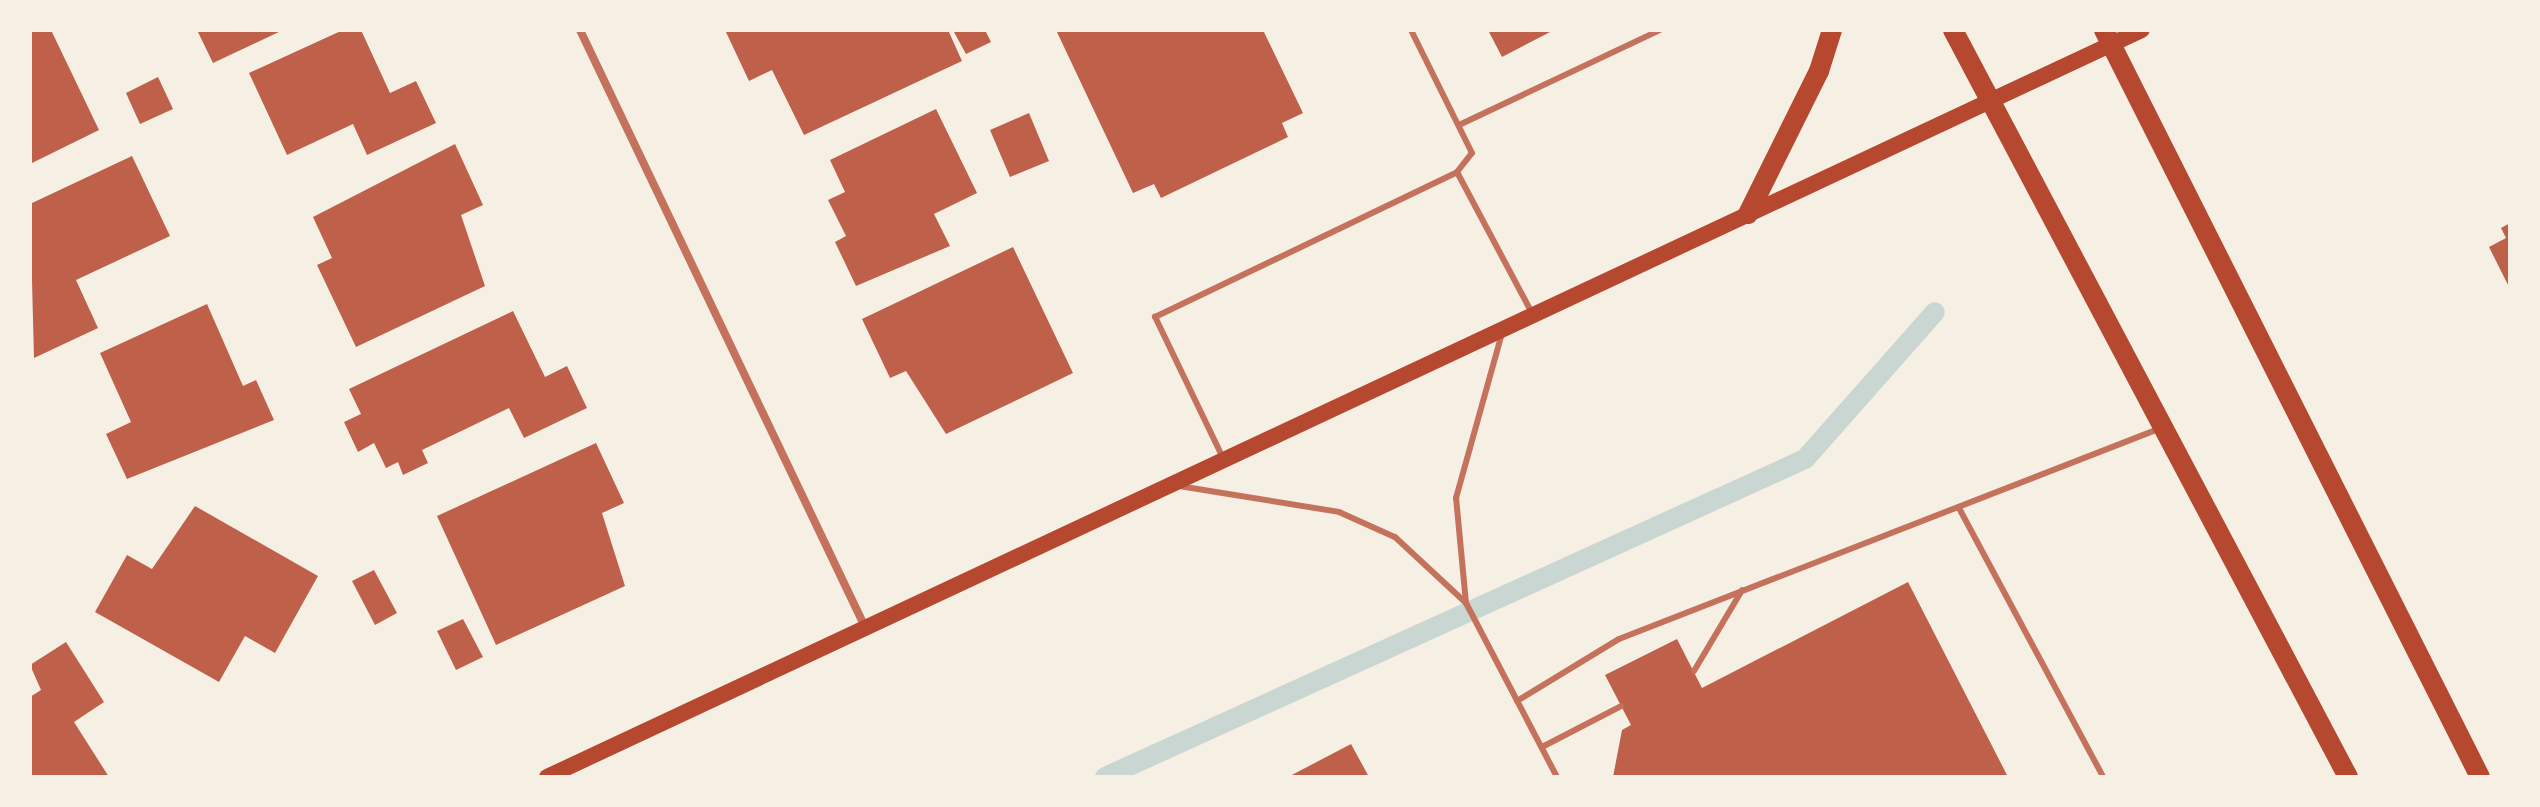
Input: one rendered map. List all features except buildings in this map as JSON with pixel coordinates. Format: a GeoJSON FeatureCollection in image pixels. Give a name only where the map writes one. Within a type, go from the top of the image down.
{"type":"FeatureCollection","features":[{"type":"Feature","properties":{"kind":"main road"},"geometry":{"type":"LineString","coordinates":[[1748,214],[1819,71],[1832,30]]}},
{"type":"Feature","properties":{"kind":"main road"},"geometry":{"type":"LineString","coordinates":[[1953,30],[2348,777]]}},
{"type":"Feature","properties":{"kind":"main road"},"geometry":{"type":"LineString","coordinates":[[547,777],[864,625],[1990,101],[2108,37],[2142,30]]}},
{"type":"Feature","properties":{"kind":"main road"},"geometry":{"type":"LineString","coordinates":[[2108,37],[2480,777]]}},
{"type":"Feature","properties":{"kind":"street"},"geometry":{"type":"LineString","coordinates":[[580,30],[864,625]]}},
{"type":"Feature","properties":{"kind":"lane"},"geometry":{"type":"LineString","coordinates":[[1223,458],[1155,317],[1457,172],[1472,153],[1411,30]]}},
{"type":"Feature","properties":{"kind":"lane"},"geometry":{"type":"LineString","coordinates":[[1459,125],[1660,30]]}},
{"type":"Feature","properties":{"kind":"lane"},"geometry":{"type":"LineString","coordinates":[[1457,172],[1533,315]]}},
{"type":"Feature","properties":{"kind":"lane"},"geometry":{"type":"LineString","coordinates":[[1466,603],[1456,498],[1503,329]]}},
{"type":"Feature","properties":{"kind":"lane"},"geometry":{"type":"LineString","coordinates":[[1517,701],[1619,639],[2162,427]]}},
{"type":"Feature","properties":{"kind":"lane"},"geometry":{"type":"LineString","coordinates":[[1167,484],[1339,512],[1395,537],[1466,603],[1495,648],[1517,701],[1557,777]]}},
{"type":"Feature","properties":{"kind":"lane"},"geometry":{"type":"LineString","coordinates":[[1959,508],[2103,777]]}},
{"type":"Feature","properties":{"kind":"lane"},"geometry":{"type":"LineString","coordinates":[[1694,671],[1742,590]]}},
{"type":"Feature","properties":{"kind":"lane"},"geometry":{"type":"LineString","coordinates":[[1542,747],[1621,706]]}},
{"type":"Feature","properties":{"kind":"waterway"},"geometry":{"type":"LineString","coordinates":[[1105,777],[1805,459],[1935,312]]}}]}
